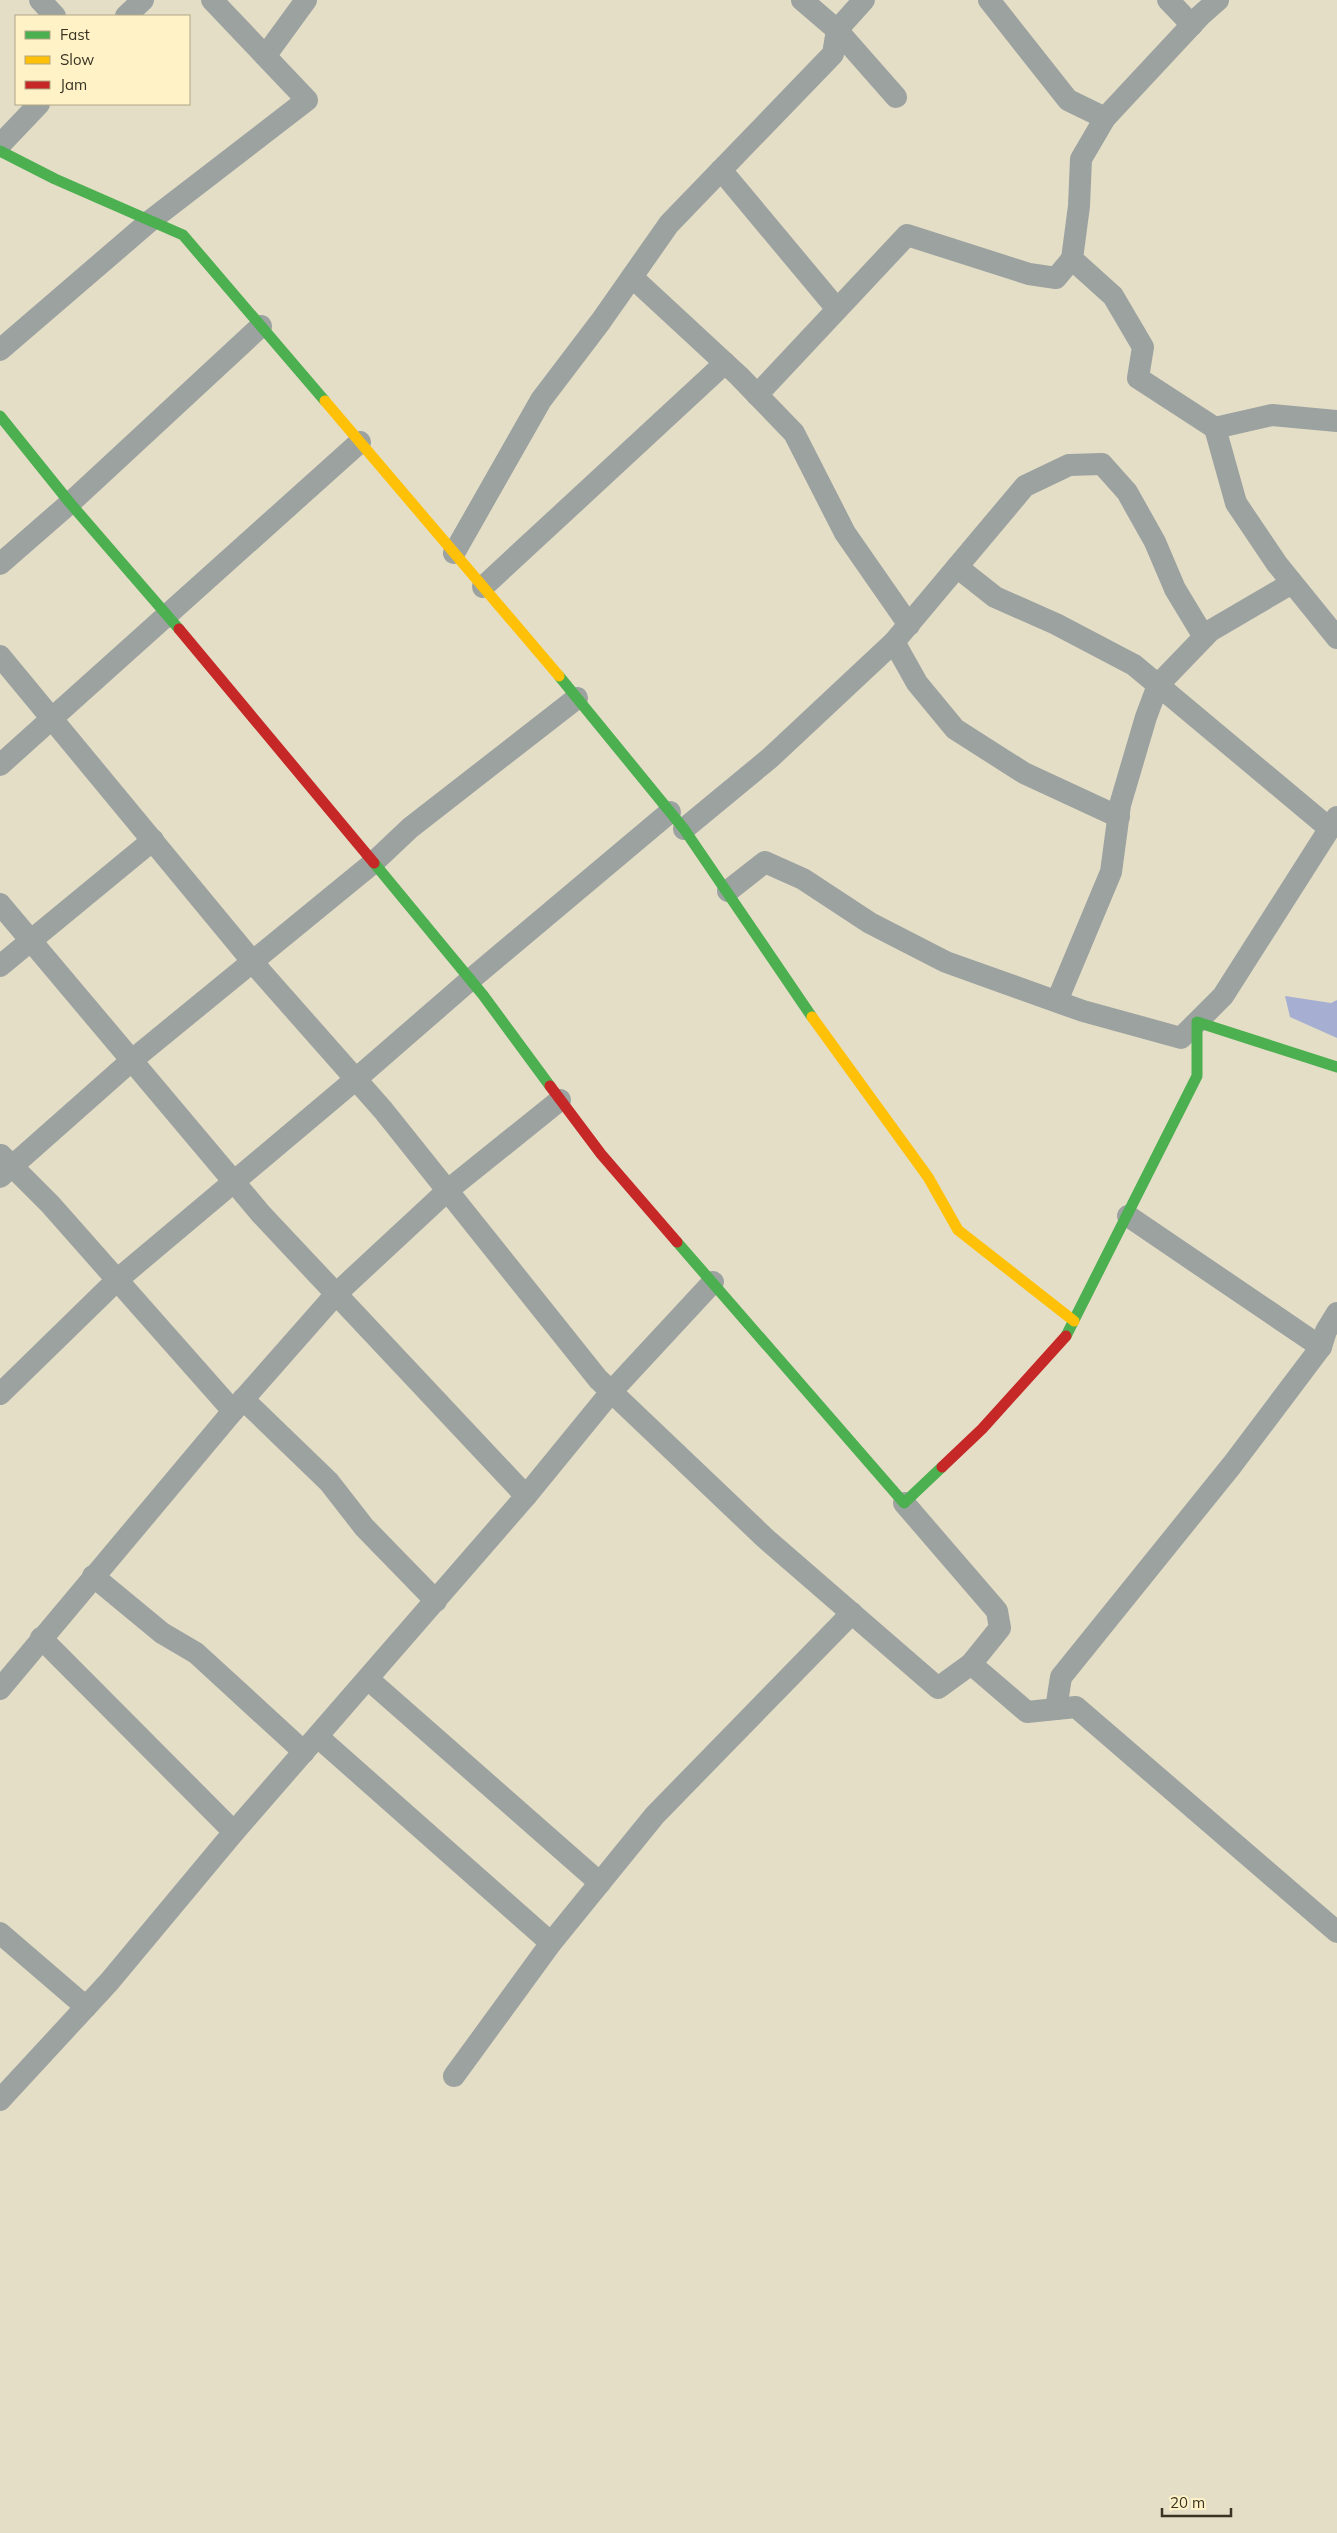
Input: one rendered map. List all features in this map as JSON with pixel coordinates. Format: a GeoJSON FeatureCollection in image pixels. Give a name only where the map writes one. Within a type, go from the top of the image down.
{"type":"FeatureCollection","features":[{"type":"Feature","properties":{"kind":"street"},"geometry":{"type":"LineString","coordinates":[[40,0],[54,15]]}},
{"type":"Feature","properties":{"kind":"street"},"geometry":{"type":"LineString","coordinates":[[127,15],[143,0]]}},
{"type":"Feature","properties":{"kind":"street"},"geometry":{"type":"LineString","coordinates":[[0,350],[150,221],[307,100],[212,0]]}},
{"type":"Feature","properties":{"kind":"street"},"geometry":{"type":"LineString","coordinates":[[266,55],[306,0]]}},
{"type":"Feature","properties":{"kind":"street"},"geometry":{"type":"LineString","coordinates":[[802,0],[837,30],[896,97]]}},
{"type":"Feature","properties":{"kind":"street"},"geometry":{"type":"LineString","coordinates":[[454,553],[541,400],[669,224],[833,54],[837,30],[864,0]]}},
{"type":"Feature","properties":{"kind":"street"},"geometry":{"type":"LineString","coordinates":[[989,0],[1068,100],[1106,118]]}},
{"type":"Feature","properties":{"kind":"street"},"geometry":{"type":"LineString","coordinates":[[1168,0],[1192,24]]}},
{"type":"Feature","properties":{"kind":"street"},"geometry":{"type":"LineString","coordinates":[[757,395],[907,236],[1029,274],[1056,278],[1072,260],[1080,206],[1081,159],[1106,118],[1192,24],[1218,0]]}},
{"type":"Feature","properties":{"kind":"street"},"geometry":{"type":"LineString","coordinates":[[0,145],[37,105]]}},
{"type":"Feature","properties":{"kind":"street"},"geometry":{"type":"LineString","coordinates":[[0,151],[54,179],[183,235],[577,698],[670,812],[728,891],[826,1038],[928,1177],[958,1230],[1074,1321]]}},
{"type":"Feature","properties":{"kind":"street"},"geometry":{"type":"LineString","coordinates":[[721,170],[837,309]]}},
{"type":"Feature","properties":{"kind":"street"},"geometry":{"type":"LineString","coordinates":[[1072,260],[1113,296],[1143,347],[1138,378],[1215,428],[1236,503],[1292,583],[1337,638]]}},
{"type":"Feature","properties":{"kind":"street"},"geometry":{"type":"LineString","coordinates":[[632,277],[725,363],[794,433],[846,533],[909,625]]}},
{"type":"Feature","properties":{"kind":"street"},"geometry":{"type":"LineString","coordinates":[[0,564],[70,503],[261,326]]}},
{"type":"Feature","properties":{"kind":"street"},"geometry":{"type":"LineString","coordinates":[[483,587],[725,363]]}},
{"type":"Feature","properties":{"kind":"street"},"geometry":{"type":"LineString","coordinates":[[1215,428],[1272,415],[1337,421]]}},
{"type":"Feature","properties":{"kind":"street"},"geometry":{"type":"LineString","coordinates":[[0,416],[70,503],[168,616],[470,980],[601,1154],[996,1611],[1000,1628],[971,1664],[938,1688],[766,1538],[598,1379],[448,1190],[356,1079],[252,960],[0,656]]}},
{"type":"Feature","properties":{"kind":"street"},"geometry":{"type":"LineString","coordinates":[[0,765],[360,442]]}},
{"type":"Feature","properties":{"kind":"street"},"geometry":{"type":"LineString","coordinates":[[684,830],[770,758],[894,642],[1025,486],[1069,465],[1102,464],[1128,492],[1155,542],[1175,589],[1204,637]]}},
{"type":"Feature","properties":{"kind":"street"},"geometry":{"type":"LineString","coordinates":[[728,891],[765,862],[803,879],[870,923],[946,962],[1057,1001],[1181,1038],[1223,996],[1333,823],[1134,665],[1056,624],[995,597],[957,567]]}},
{"type":"Feature","properties":{"kind":"street"},"geometry":{"type":"LineString","coordinates":[[1057,1001],[1111,872],[1119,817],[1146,718],[1158,685],[1210,631],[1292,583]]}},
{"type":"Feature","properties":{"kind":"street"},"geometry":{"type":"LineString","coordinates":[[894,642],[917,682],[955,729],[1024,773],[1119,817]]}},
{"type":"Feature","properties":{"kind":"street"},"geometry":{"type":"LineString","coordinates":[[436,1601],[364,1527],[328,1482],[238,1405],[117,1280],[50,1204],[4,1166],[252,960],[373,863],[410,828],[577,698]]}},
{"type":"Feature","properties":{"kind":"street"},"geometry":{"type":"LineString","coordinates":[[0,1394],[117,1280],[670,812]]}},
{"type":"Feature","properties":{"kind":"street"},"geometry":{"type":"LineString","coordinates":[[0,966],[153,840]]}},
{"type":"Feature","properties":{"kind":"street"},"geometry":{"type":"LineString","coordinates":[[0,904],[234,1182],[336,1294],[526,1496]]}},
{"type":"Feature","properties":{"kind":"street"},"geometry":{"type":"LineString","coordinates":[[1197,1022],[1337,1067]]}},
{"type":"Feature","properties":{"kind":"street"},"geometry":{"type":"LineString","coordinates":[[904,1503],[982,1429],[1068,1334],[1197,1076],[1197,1022]]}},
{"type":"Feature","properties":{"kind":"street"},"geometry":{"type":"LineString","coordinates":[[0,1689],[238,1405],[336,1294],[448,1190],[560,1100]]}},
{"type":"Feature","properties":{"kind":"street"},"geometry":{"type":"LineString","coordinates":[[1128,1216],[1321,1347]]}},
{"type":"Feature","properties":{"kind":"street"},"geometry":{"type":"LineString","coordinates":[[0,2100],[86,2007],[234,1832],[526,1496],[611,1392],[713,1282]]}},
{"type":"Feature","properties":{"kind":"street"},"geometry":{"type":"LineString","coordinates":[[1056,1709],[1061,1677],[1232,1465],[1321,1347],[1326,1331],[1337,1313]]}},
{"type":"Feature","properties":{"kind":"street"},"geometry":{"type":"LineString","coordinates":[[93,1576],[162,1633],[196,1653],[311,1744],[551,1943]]}},
{"type":"Feature","properties":{"kind":"street"},"geometry":{"type":"LineString","coordinates":[[454,2076],[551,1943],[656,1815],[852,1613]]}},
{"type":"Feature","properties":{"kind":"street"},"geometry":{"type":"LineString","coordinates":[[41,1638],[234,1832]]}},
{"type":"Feature","properties":{"kind":"street"},"geometry":{"type":"LineString","coordinates":[[971,1664],[1027,1712],[1076,1707],[1337,1932]]}},
{"type":"Feature","properties":{"kind":"street"},"geometry":{"type":"LineString","coordinates":[[368,1679],[600,1883]]}},
{"type":"Feature","properties":{"kind":"street"},"geometry":{"type":"LineString","coordinates":[[0,1933],[86,2007]]}},
{"type":"Feature","properties":{"kind":"water"},"geometry":{"type":"Polygon","coordinates":[[[1285,996],[1331,1003],[1337,1000],[1337,1038],[1290,1017],[1285,996]]]}},
{"type":"Feature","properties":{"kind":"traffic: fast"},"geometry":{"type":"LineString","coordinates":[[0,151],[55,179],[183,235],[325,401]]}},
{"type":"Feature","properties":{"kind":"traffic: fast"},"geometry":{"type":"LineString","coordinates":[[0,416],[70,503],[179,629]]}},
{"type":"Feature","properties":{"kind":"traffic: fast"},"geometry":{"type":"LineString","coordinates":[[559,676],[684,829],[812,1017]]}},
{"type":"Feature","properties":{"kind":"traffic: fast"},"geometry":{"type":"LineString","coordinates":[[374,863],[483,995],[550,1086]]}},
{"type":"Feature","properties":{"kind":"traffic: fast"},"geometry":{"type":"LineString","coordinates":[[1066,1336],[1197,1076],[1197,1022],[1337,1067]]}},
{"type":"Feature","properties":{"kind":"traffic: fast"},"geometry":{"type":"LineString","coordinates":[[677,1242],[904,1503],[942,1467]]}},
{"type":"Feature","properties":{"kind":"traffic: slow"},"geometry":{"type":"LineString","coordinates":[[325,401],[559,676]]}},
{"type":"Feature","properties":{"kind":"traffic: slow"},"geometry":{"type":"LineString","coordinates":[[812,1017],[928,1177],[958,1230],[1074,1321]]}},
{"type":"Feature","properties":{"kind":"traffic: jam"},"geometry":{"type":"LineString","coordinates":[[179,629],[374,863]]}},
{"type":"Feature","properties":{"kind":"traffic: jam"},"geometry":{"type":"LineString","coordinates":[[550,1086],[601,1154],[677,1242]]}},
{"type":"Feature","properties":{"kind":"traffic: jam"},"geometry":{"type":"LineString","coordinates":[[942,1467],[982,1429],[1066,1336]]}}]}
